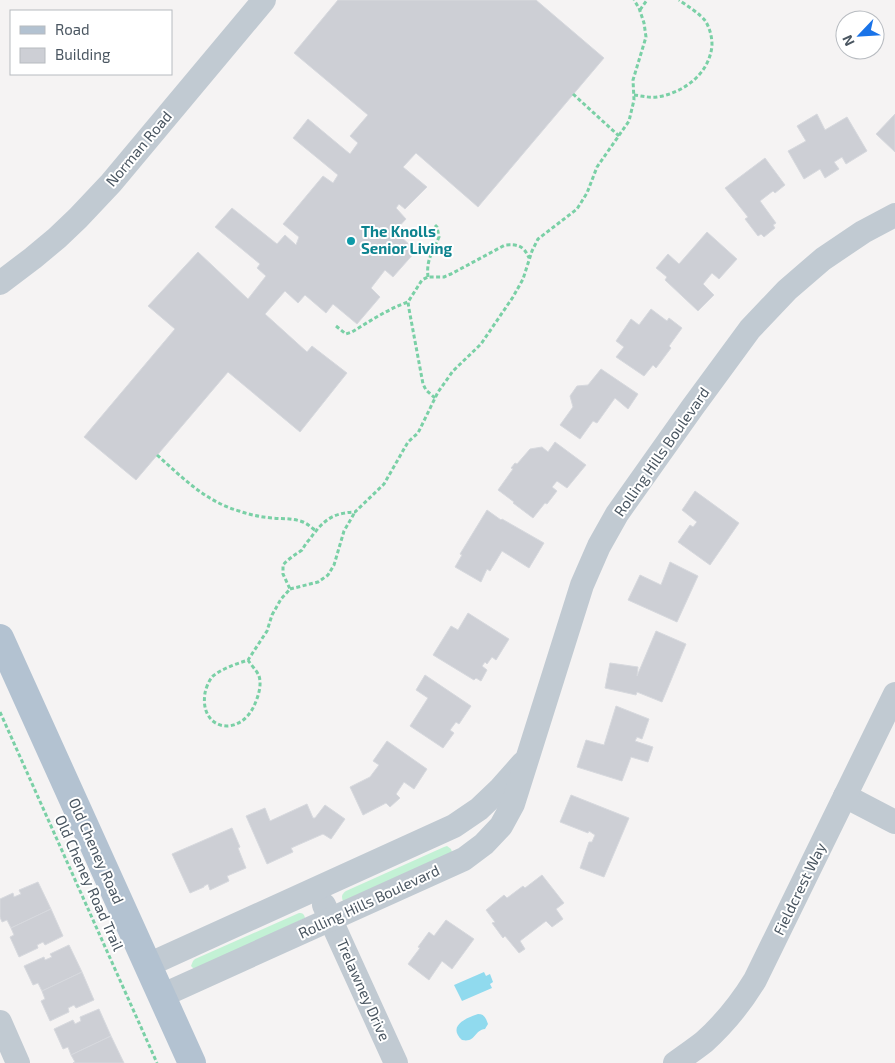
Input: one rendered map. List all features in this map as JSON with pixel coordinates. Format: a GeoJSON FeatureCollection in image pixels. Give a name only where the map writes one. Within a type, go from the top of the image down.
{"type":"FeatureCollection","features":[{"type":"Feature","properties":{"kind":"main road","name":"Old Cheney Road"},"geometry":{"type":"LineString","coordinates":[[0,638],[192,1063]]}},
{"type":"Feature","properties":{"kind":"street","name":"Norman Road"},"geometry":{"type":"LineString","coordinates":[[0,283],[56,238],[111,183],[264,0]]}},
{"type":"Feature","properties":{"kind":"street","name":"Rolling Hills Boulevard"},"geometry":{"type":"LineString","coordinates":[[162,996],[464,858],[484,844],[501,826],[513,804],[582,585],[599,546],[617,514],[744,337],[769,309],[787,290],[823,259],[863,232],[895,215]]}},
{"type":"Feature","properties":{"kind":"street","name":"Fieldcrest Way"},"geometry":{"type":"LineString","coordinates":[[675,1063],[703,1042],[728,1018],[755,980],[895,694]]}},
{"type":"Feature","properties":{"kind":"street","name":"Rolling Hills Boulevard"},"geometry":{"type":"LineString","coordinates":[[148,965],[454,826],[479,809],[528,758]]}},
{"type":"Feature","properties":{"kind":"street"},"geometry":{"type":"LineString","coordinates":[[845,796],[895,822]]}},
{"type":"Feature","properties":{"kind":"street","name":"Trelawney Drive"},"geometry":{"type":"LineString","coordinates":[[317,889],[396,1063]]}},
{"type":"Feature","properties":{"kind":"street"},"geometry":{"type":"LineString","coordinates":[[0,1022],[18,1063]]}},
{"type":"Feature","properties":{"kind":"path"},"geometry":{"type":"LineString","coordinates":[[248,660],[259,676],[258,696],[252,710],[244,720],[231,726],[220,725],[211,719],[206,711],[206,688],[211,677],[233,664],[248,660],[267,631],[280,599],[290,589],[318,582],[328,575],[334,565],[344,531],[355,512],[384,484],[408,442],[418,433],[438,392],[453,372],[481,344],[513,297],[523,279],[538,239],[577,209],[587,193],[597,167],[629,120],[634,95],[633,80],[646,37],[640,10],[634,0]]}},
{"type":"Feature","properties":{"kind":"path"},"geometry":{"type":"LineString","coordinates":[[640,10],[647,0]]}},
{"type":"Feature","properties":{"kind":"path"},"geometry":{"type":"LineString","coordinates":[[634,95],[656,97],[686,86],[699,75],[710,58],[712,39],[706,22],[679,0]]}},
{"type":"Feature","properties":{"kind":"path"},"geometry":{"type":"LineString","coordinates":[[573,94],[619,136]]}},
{"type":"Feature","properties":{"kind":"path"},"geometry":{"type":"LineString","coordinates":[[428,277],[429,258],[439,236],[435,225]]}},
{"type":"Feature","properties":{"kind":"path"},"geometry":{"type":"LineString","coordinates":[[336,326],[346,334],[352,332],[387,311],[408,302],[422,280],[428,277],[444,277],[505,245],[519,246],[525,250],[530,259]]}},
{"type":"Feature","properties":{"kind":"path"},"geometry":{"type":"LineString","coordinates":[[408,302],[423,384],[426,390],[435,398]]}},
{"type":"Feature","properties":{"kind":"path"},"geometry":{"type":"LineString","coordinates":[[157,455],[198,491],[215,502],[257,516],[305,522],[316,531]]}},
{"type":"Feature","properties":{"kind":"path"},"geometry":{"type":"LineString","coordinates":[[290,589],[282,565],[303,549],[316,531],[328,519],[342,512],[355,512]]}},
{"type":"Feature","properties":{"kind":"path","name":"Old Cheney Road Trail"},"geometry":{"type":"LineString","coordinates":[[0,712],[157,1063]]}},
{"type":"Feature","properties":{"kind":"green space"},"geometry":{"type":"Polygon","coordinates":[[[447,846],[452,852],[343,901],[342,895],[346,891],[447,846]]]}},
{"type":"Feature","properties":{"kind":"green space"},"geometry":{"type":"Polygon","coordinates":[[[299,913],[303,914],[305,918],[195,970],[191,966],[195,959],[299,913]]]}},
{"type":"Feature","properties":{"kind":"water"},"geometry":{"type":"Polygon","coordinates":[[[484,972],[486,976],[490,974],[493,982],[490,984],[492,988],[462,1001],[454,985],[484,972]]]}},
{"type":"Feature","properties":{"kind":"water"},"geometry":{"type":"Polygon","coordinates":[[[478,1014],[486,1019],[488,1024],[485,1029],[481,1030],[470,1040],[462,1040],[456,1031],[457,1027],[464,1020],[478,1014]]]}},
{"type":"Feature","properties":{"kind":"building","name":"The Knolls Senior Living"},"geometry":{"type":"Polygon","coordinates":[[[338,0],[536,0],[604,58],[478,207],[416,153],[403,167],[427,187],[405,209],[399,204],[396,208],[406,219],[395,231],[416,251],[393,277],[385,270],[371,288],[380,297],[357,324],[333,304],[326,313],[305,295],[298,303],[285,291],[265,314],[307,352],[312,346],[347,373],[300,432],[228,372],[136,480],[84,437],[175,329],[148,306],[198,252],[248,299],[266,276],[257,268],[260,264],[215,227],[232,208],[277,244],[285,235],[296,245],[299,237],[283,224],[323,176],[333,183],[338,175],[293,138],[308,119],[350,154],[358,143],[350,136],[368,115],[294,53],[338,0]]]}},
{"type":"Feature","properties":{"kind":"building"},"geometry":{"type":"Polygon","coordinates":[[[817,114],[825,130],[847,117],[867,151],[846,164],[842,157],[834,162],[839,169],[825,178],[820,169],[804,179],[788,151],[806,141],[797,126],[817,114]]]}},
{"type":"Feature","properties":{"kind":"building"},"geometry":{"type":"Polygon","coordinates":[[[895,114],[895,152],[876,134],[895,114]]]}},
{"type":"Feature","properties":{"kind":"building"},"geometry":{"type":"Polygon","coordinates":[[[765,158],[785,185],[760,201],[776,223],[773,225],[775,228],[764,237],[761,234],[758,236],[745,219],[748,217],[725,188],[765,158]]]}},
{"type":"Feature","properties":{"kind":"building"},"geometry":{"type":"Polygon","coordinates":[[[707,232],[737,259],[719,279],[712,273],[703,284],[714,295],[698,311],[665,280],[667,277],[656,268],[668,254],[679,264],[707,232]]]}},
{"type":"Feature","properties":{"kind":"building"},"geometry":{"type":"Polygon","coordinates":[[[651,309],[667,321],[669,318],[682,328],[669,346],[671,348],[656,368],[653,365],[644,376],[616,357],[624,347],[616,341],[631,319],[639,325],[651,309]]]}},
{"type":"Feature","properties":{"kind":"building"},"geometry":{"type":"Polygon","coordinates":[[[601,369],[638,394],[628,409],[615,398],[597,423],[593,421],[580,439],[560,425],[573,407],[570,396],[577,386],[588,385],[601,369]]]}},
{"type":"Feature","properties":{"kind":"building"},"geometry":{"type":"Polygon","coordinates":[[[555,442],[586,465],[567,488],[557,481],[552,487],[557,491],[533,518],[498,490],[513,469],[511,468],[530,449],[542,447],[548,452],[555,442]]]}},
{"type":"Feature","properties":{"kind":"building"},"geometry":{"type":"Polygon","coordinates":[[[695,491],[739,523],[710,565],[678,542],[690,525],[693,527],[697,522],[682,510],[695,491]]]}},
{"type":"Feature","properties":{"kind":"building"},"geometry":{"type":"Polygon","coordinates":[[[487,510],[501,520],[544,543],[529,568],[502,551],[490,571],[487,569],[481,582],[455,567],[462,555],[460,554],[487,510]]]}},
{"type":"Feature","properties":{"kind":"building"},"geometry":{"type":"Polygon","coordinates":[[[670,562],[698,576],[677,622],[628,600],[640,575],[661,585],[670,562]]]}},
{"type":"Feature","properties":{"kind":"building"},"geometry":{"type":"Polygon","coordinates":[[[468,613],[509,639],[496,660],[492,657],[487,664],[485,662],[482,666],[487,670],[481,681],[476,678],[474,680],[433,655],[451,626],[458,630],[468,613]]]}},
{"type":"Feature","properties":{"kind":"building"},"geometry":{"type":"Polygon","coordinates":[[[656,631],[686,644],[662,702],[637,692],[636,695],[605,688],[610,663],[638,667],[637,676],[656,631]]]}},
{"type":"Feature","properties":{"kind":"building"},"geometry":{"type":"Polygon","coordinates":[[[425,675],[471,706],[459,724],[456,722],[450,730],[454,733],[443,748],[410,726],[428,698],[416,690],[425,675]]]}},
{"type":"Feature","properties":{"kind":"building"},"geometry":{"type":"Polygon","coordinates":[[[616,706],[649,719],[642,739],[637,737],[635,741],[653,747],[648,762],[631,757],[622,781],[577,767],[586,740],[604,745],[616,706]]]}},
{"type":"Feature","properties":{"kind":"building"},"geometry":{"type":"Polygon","coordinates":[[[387,741],[427,769],[414,789],[404,782],[396,794],[400,798],[390,807],[386,803],[363,815],[350,787],[370,777],[379,765],[373,761],[387,741]]]}},
{"type":"Feature","properties":{"kind":"building"},"geometry":{"type":"Polygon","coordinates":[[[571,795],[629,818],[604,877],[580,868],[589,842],[592,842],[595,835],[589,831],[588,833],[560,822],[571,795]]]}},
{"type":"Feature","properties":{"kind":"building"},"geometry":{"type":"Polygon","coordinates":[[[307,804],[313,818],[325,805],[345,819],[331,839],[323,834],[291,848],[293,852],[267,864],[246,816],[265,808],[270,821],[307,804]]]}},
{"type":"Feature","properties":{"kind":"building"},"geometry":{"type":"Polygon","coordinates":[[[232,828],[246,868],[227,876],[229,881],[210,890],[208,884],[190,893],[172,854],[232,828]]]}},
{"type":"Feature","properties":{"kind":"building"},"geometry":{"type":"Polygon","coordinates":[[[542,875],[564,903],[556,909],[563,919],[552,927],[546,921],[520,941],[525,949],[519,953],[505,936],[503,938],[492,923],[495,922],[486,910],[504,895],[507,898],[523,886],[525,888],[542,875]]]}},
{"type":"Feature","properties":{"kind":"building"},"geometry":{"type":"Polygon","coordinates":[[[38,882],[51,909],[11,928],[7,920],[2,922],[0,917],[0,899],[13,893],[14,897],[21,894],[19,890],[38,882]]]}},
{"type":"Feature","properties":{"kind":"building"},"geometry":{"type":"Polygon","coordinates":[[[51,909],[63,936],[45,945],[43,942],[37,945],[38,948],[19,957],[10,937],[14,935],[11,928],[51,909]]]}},
{"type":"Feature","properties":{"kind":"building"},"geometry":{"type":"Polygon","coordinates":[[[446,920],[474,939],[452,969],[442,961],[429,980],[408,964],[429,932],[434,936],[446,920]]]}},
{"type":"Feature","properties":{"kind":"building"},"geometry":{"type":"Polygon","coordinates":[[[69,945],[82,972],[42,991],[38,983],[33,985],[24,966],[44,957],[45,960],[52,957],[50,954],[69,945]]]}},
{"type":"Feature","properties":{"kind":"building"},"geometry":{"type":"Polygon","coordinates":[[[82,972],[94,1000],[76,1008],[74,1005],[68,1008],[69,1012],[50,1021],[41,1001],[45,999],[42,991],[82,972]]]}},
{"type":"Feature","properties":{"kind":"building"},"geometry":{"type":"Polygon","coordinates":[[[99,1009],[111,1036],[71,1055],[68,1047],[63,1049],[54,1029],[73,1020],[75,1024],[81,1021],[80,1017],[99,1009]]]}},
{"type":"Feature","properties":{"kind":"building"},"geometry":{"type":"Polygon","coordinates":[[[111,1036],[124,1063],[73,1063],[75,1062],[71,1055],[111,1036]]]}},
{"type":"Feature","properties":{"kind":"place","name":"The Knolls Senior Living"},"geometry":{"type":"Point","coordinates":[351,241]}}]}
